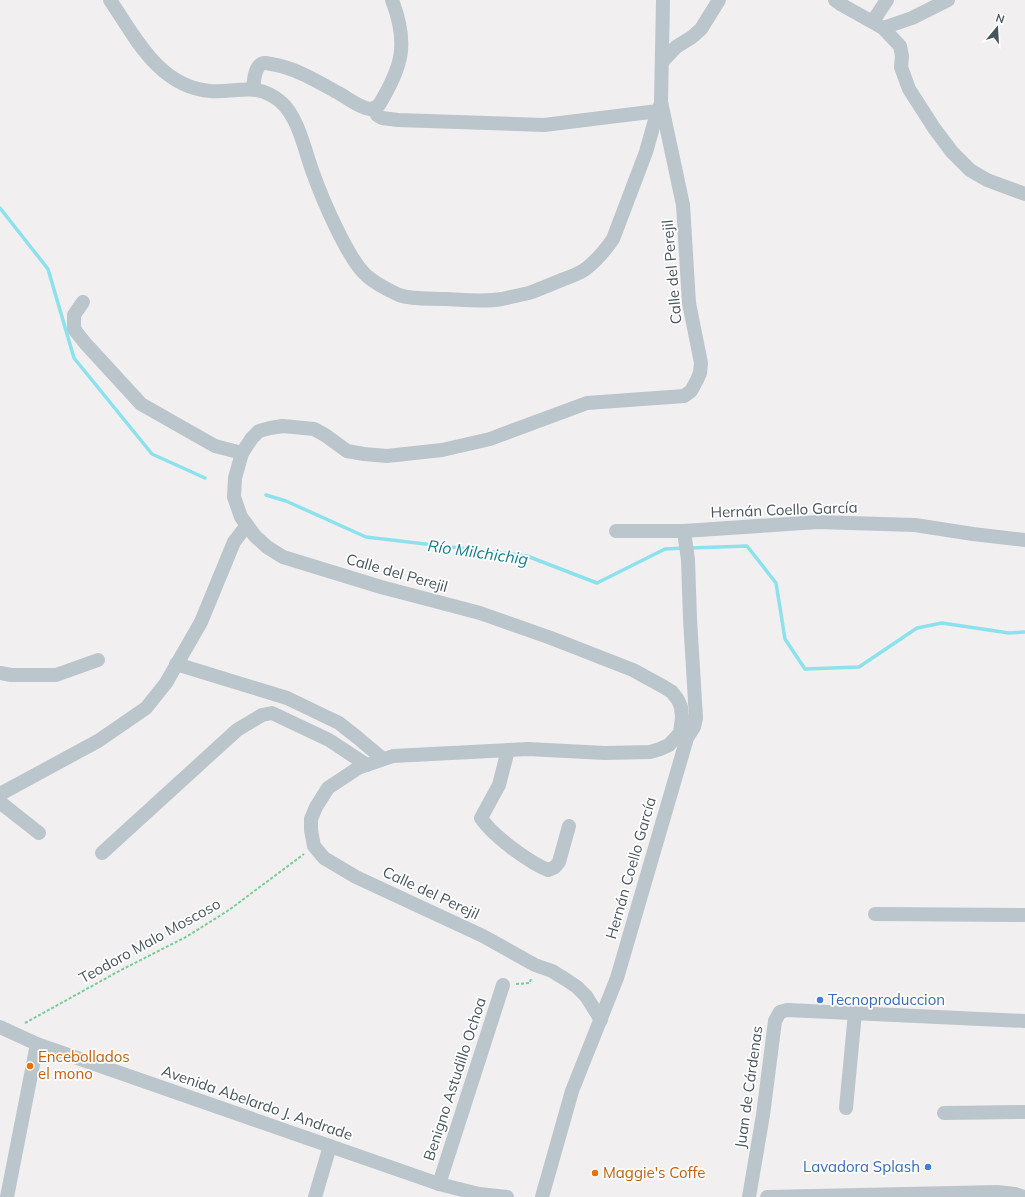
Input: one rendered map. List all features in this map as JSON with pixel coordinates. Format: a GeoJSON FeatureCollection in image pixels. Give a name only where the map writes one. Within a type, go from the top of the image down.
{"type":"FeatureCollection","features":[{"type":"Feature","properties":{"kind":"street"},"geometry":{"type":"LineString","coordinates":[[110,0],[151,60],[163,71],[183,84],[208,91],[253,88],[266,92],[282,103],[297,124],[314,175],[352,258],[366,275],[384,288],[401,296],[495,300],[528,293],[588,268],[613,238],[646,152],[660,107],[544,124],[398,120],[382,118],[377,115],[374,108]]}},
{"type":"Feature","properties":{"kind":"street"},"geometry":{"type":"LineString","coordinates":[[253,88],[258,66],[266,63],[283,66],[308,76],[355,103],[370,109],[374,108],[378,105],[395,76],[399,66],[402,49],[403,38],[392,0]]}},
{"type":"Feature","properties":{"kind":"street","name":"Calle del Perejil"},"geometry":{"type":"LineString","coordinates":[[663,0],[660,107],[683,205],[689,303],[701,363],[698,380],[691,392],[684,396],[587,403],[490,439],[442,450],[387,456],[347,451],[314,429],[283,426],[270,428],[259,431],[252,438],[242,453],[236,478],[234,497],[241,516],[255,536],[267,547],[283,557],[381,587],[480,613],[551,638],[633,670],[672,692],[681,707],[683,736]]}},
{"type":"Feature","properties":{"kind":"street"},"geometry":{"type":"LineString","coordinates":[[662,62],[676,48],[701,29],[719,0]]}},
{"type":"Feature","properties":{"kind":"street"},"geometry":{"type":"LineString","coordinates":[[835,0],[878,25],[900,46],[902,56],[901,66],[909,89],[934,128],[952,152],[970,170],[987,180],[1025,194]]}},
{"type":"Feature","properties":{"kind":"street"},"geometry":{"type":"LineString","coordinates":[[878,25],[887,0]]}},
{"type":"Feature","properties":{"kind":"street"},"geometry":{"type":"LineString","coordinates":[[878,25],[912,18],[948,0]]}},
{"type":"Feature","properties":{"kind":"street"},"geometry":{"type":"LineString","coordinates":[[83,302],[74,315],[74,329],[141,404],[215,446],[242,453]]}},
{"type":"Feature","properties":{"kind":"street","name":"Hernán Coello García"},"geometry":{"type":"LineString","coordinates":[[616,531],[684,536],[818,522],[915,525],[1025,540]]}},
{"type":"Feature","properties":{"kind":"street"},"geometry":{"type":"LineString","coordinates":[[39,833],[1,803],[0,798],[2,793],[98,740],[146,708],[166,683],[201,622],[234,542],[247,525]]}},
{"type":"Feature","properties":{"kind":"street","name":"Hernán Coello García"},"geometry":{"type":"LineString","coordinates":[[542,1197],[572,1091],[617,978],[683,736],[694,727],[696,718],[688,560],[684,536]]}},
{"type":"Feature","properties":{"kind":"street"},"geometry":{"type":"LineString","coordinates":[[0,673],[11,675],[56,675],[98,660]]}},
{"type":"Feature","properties":{"kind":"street"},"geometry":{"type":"LineString","coordinates":[[176,664],[287,698],[339,724],[382,759]]}},
{"type":"Feature","properties":{"kind":"street"},"geometry":{"type":"LineString","coordinates":[[102,853],[237,730],[262,715],[272,712],[330,740],[367,765]]}},
{"type":"Feature","properties":{"kind":"street"},"geometry":{"type":"LineString","coordinates":[[314,846],[311,830],[311,819],[316,807],[328,788],[358,768],[382,759],[393,756],[528,749],[604,753],[650,752],[660,749],[683,736]]}},
{"type":"Feature","properties":{"kind":"street"},"geometry":{"type":"LineString","coordinates":[[508,750],[499,785],[481,818],[487,828],[534,864],[548,870],[555,867],[559,862],[569,826]]}},
{"type":"Feature","properties":{"kind":"street","name":"Calle del Perejil"},"geometry":{"type":"LineString","coordinates":[[314,846],[324,858],[356,877],[483,936],[535,965],[552,971],[577,987],[586,996],[601,1020]]}},
{"type":"Feature","properties":{"kind":"street"},"geometry":{"type":"LineString","coordinates":[[875,914],[1025,915]]}},
{"type":"Feature","properties":{"kind":"street","name":"Benigno Astudillo Ochoa"},"geometry":{"type":"LineString","coordinates":[[439,1184],[504,985]]}},
{"type":"Feature","properties":{"kind":"street","name":"Juan de Cárdenas"},"geometry":{"type":"LineString","coordinates":[[749,1197],[763,1115],[775,1021],[780,1012],[787,1010],[1025,1021]]}},
{"type":"Feature","properties":{"kind":"street"},"geometry":{"type":"LineString","coordinates":[[846,1108],[856,1013]]}},
{"type":"Feature","properties":{"kind":"street","name":"Avenida Abelardo J. Andrade"},"geometry":{"type":"LineString","coordinates":[[5,1030],[37,1044],[439,1184],[479,1195],[507,1197]]}},
{"type":"Feature","properties":{"kind":"street"},"geometry":{"type":"LineString","coordinates":[[7,1197],[37,1044]]}},
{"type":"Feature","properties":{"kind":"street"},"geometry":{"type":"LineString","coordinates":[[944,1113],[1025,1112]]}},
{"type":"Feature","properties":{"kind":"street"},"geometry":{"type":"LineString","coordinates":[[315,1197],[330,1146]]}},
{"type":"Feature","properties":{"kind":"street"},"geometry":{"type":"LineString","coordinates":[[767,1197],[996,1192],[1015,1194],[1024,1197]]}},
{"type":"Feature","properties":{"kind":"path","name":"Teodoro Malo Moscoso"},"geometry":{"type":"LineString","coordinates":[[5,1030],[186,937],[229,910],[314,846]]}},
{"type":"Feature","properties":{"kind":"waterway"},"geometry":{"type":"LineString","coordinates":[[0,208],[48,269],[74,358],[152,454],[205,478]]}},
{"type":"Feature","properties":{"kind":"waterway","name":"Río Milchichig"},"geometry":{"type":"LineString","coordinates":[[266,495],[286,501],[366,537],[527,556],[597,583],[665,549],[684,548]]}},
{"type":"Feature","properties":{"kind":"waterway","name":"Río Milchichig"},"geometry":{"type":"LineString","coordinates":[[690,548],[747,546],[776,583],[785,639],[805,669],[859,667],[917,628],[942,623],[1009,633],[1025,632]]}},
{"type":"Feature","properties":{"kind":"place","name":"Tecnoproduccion"},"geometry":{"type":"Point","coordinates":[820,1000]}},
{"type":"Feature","properties":{"kind":"place","name":"Encebollados el mono"},"geometry":{"type":"Point","coordinates":[30,1066]}},
{"type":"Feature","properties":{"kind":"place","name":"Lavadora Splash"},"geometry":{"type":"Point","coordinates":[928,1167]}},
{"type":"Feature","properties":{"kind":"place","name":"Maggie's Coffe"},"geometry":{"type":"Point","coordinates":[595,1173]}}]}
